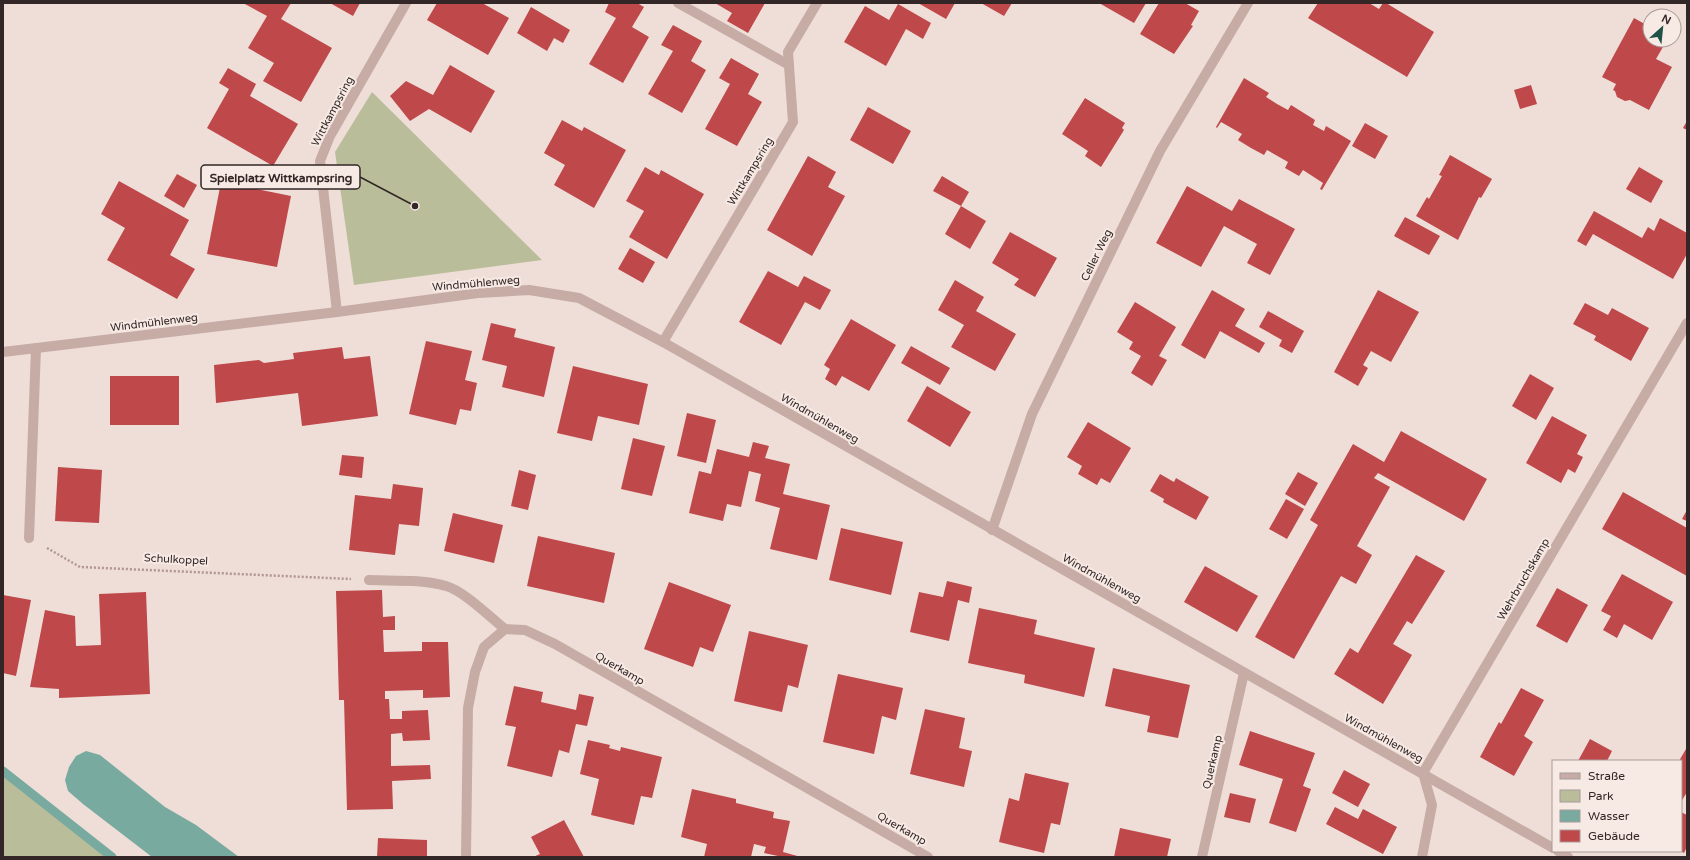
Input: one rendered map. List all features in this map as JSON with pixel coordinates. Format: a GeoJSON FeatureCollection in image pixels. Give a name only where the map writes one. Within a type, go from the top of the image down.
{"type":"FeatureCollection","features":[{"type":"Feature","properties":{"kind":"street","name":"Wittkampsring"},"geometry":{"type":"LineString","coordinates":[[337,312],[320,160],[330,136],[406,3]]}},
{"type":"Feature","properties":{"kind":"street"},"geometry":{"type":"LineString","coordinates":[[678,3],[789,65]]}},
{"type":"Feature","properties":{"kind":"street","name":"Wittkampsring"},"geometry":{"type":"LineString","coordinates":[[663,342],[793,122],[788,52],[817,3]]}},
{"type":"Feature","properties":{"kind":"street","name":"Celler Weg"},"geometry":{"type":"LineString","coordinates":[[992,530],[1032,414],[1160,151],[1248,3]]}},
{"type":"Feature","properties":{"kind":"street","name":"Windmühlenweg"},"geometry":{"type":"LineString","coordinates":[[3,352],[337,312],[478,293],[529,290],[579,298],[663,342],[1552,847]]}},
{"type":"Feature","properties":{"kind":"street","name":"Wehrbruchskamp"},"geometry":{"type":"LineString","coordinates":[[1423,773],[1687,323]]}},
{"type":"Feature","properties":{"kind":"street"},"geometry":{"type":"LineString","coordinates":[[29,538],[36,348]]}},
{"type":"Feature","properties":{"kind":"street"},"geometry":{"type":"LineString","coordinates":[[369,580],[426,583],[446,586],[461,594],[505,629],[484,647],[475,672],[468,708],[466,857]]}},
{"type":"Feature","properties":{"kind":"street","name":"Querkamp"},"geometry":{"type":"LineString","coordinates":[[505,629],[525,630],[555,644],[928,857]]}},
{"type":"Feature","properties":{"kind":"street","name":"Querkamp"},"geometry":{"type":"LineString","coordinates":[[1202,857],[1244,673]]}},
{"type":"Feature","properties":{"kind":"street"},"geometry":{"type":"LineString","coordinates":[[1422,857],[1432,805],[1423,773]]}},
{"type":"Feature","properties":{"kind":"path","name":"Schulkoppel"},"geometry":{"type":"LineString","coordinates":[[29,538],[80,567],[369,580]]}},
{"type":"Feature","properties":{"kind":"green space"},"geometry":{"type":"Polygon","coordinates":[[[372,92],[542,260],[354,285],[335,152],[372,92]]]}},
{"type":"Feature","properties":{"kind":"green space"},"geometry":{"type":"Polygon","coordinates":[[[3,773],[110,857],[3,857],[3,773]]]}},
{"type":"Feature","properties":{"kind":"water"},"geometry":{"type":"Polygon","coordinates":[[[86,751],[100,755],[165,807],[196,825],[239,857],[152,857],[68,791],[65,780],[69,767],[76,756],[86,751]]]}},
{"type":"Feature","properties":{"kind":"building"},"geometry":{"type":"Polygon","coordinates":[[[243,3],[291,3],[281,19],[332,48],[301,102],[263,81],[274,63],[248,48],[267,16],[243,3]]]}},
{"type":"Feature","properties":{"kind":"building"},"geometry":{"type":"Polygon","coordinates":[[[330,3],[360,3],[353,16],[330,3]]]}},
{"type":"Feature","properties":{"kind":"building"},"geometry":{"type":"Polygon","coordinates":[[[437,3],[482,3],[509,18],[488,55],[427,20],[437,3]]]}},
{"type":"Feature","properties":{"kind":"building"},"geometry":{"type":"Polygon","coordinates":[[[609,3],[637,3],[644,7],[632,27],[649,37],[623,83],[589,64],[616,18],[605,12],[609,3]]]}},
{"type":"Feature","properties":{"kind":"building"},"geometry":{"type":"Polygon","coordinates":[[[715,3],[765,3],[748,33],[727,21],[732,13],[715,3]]]}},
{"type":"Feature","properties":{"kind":"building"},"geometry":{"type":"Polygon","coordinates":[[[918,3],[955,3],[946,19],[918,3]]]}},
{"type":"Feature","properties":{"kind":"building"},"geometry":{"type":"Polygon","coordinates":[[[981,3],[1012,3],[1004,16],[981,3]]]}},
{"type":"Feature","properties":{"kind":"building"},"geometry":{"type":"Polygon","coordinates":[[[1099,3],[1146,3],[1134,23],[1099,3]]]}},
{"type":"Feature","properties":{"kind":"building"},"geometry":{"type":"Polygon","coordinates":[[[1159,3],[1185,3],[1199,11],[1191,25],[1193,26],[1174,54],[1140,34],[1159,3]]]}},
{"type":"Feature","properties":{"kind":"building"},"geometry":{"type":"Polygon","coordinates":[[[1318,3],[1369,3],[1379,9],[1383,3],[1386,3],[1434,32],[1407,77],[1308,18],[1318,3]]]}},
{"type":"Feature","properties":{"kind":"building"},"geometry":{"type":"Polygon","coordinates":[[[898,4],[931,23],[923,39],[906,29],[886,66],[844,42],[865,6],[889,20],[898,4]]]}},
{"type":"Feature","properties":{"kind":"building"},"geometry":{"type":"Polygon","coordinates":[[[531,7],[570,30],[563,43],[554,38],[547,51],[517,33],[531,7]]]}},
{"type":"Feature","properties":{"kind":"building"},"geometry":{"type":"Polygon","coordinates":[[[1634,18],[1642,22],[1642,48],[1662,48],[1656,59],[1672,67],[1649,110],[1630,100],[1625,101],[1617,97],[1615,91],[1613,90],[1616,84],[1602,77],[1634,18]]]}},
{"type":"Feature","properties":{"kind":"building"},"geometry":{"type":"Polygon","coordinates":[[[673,25],[702,41],[691,61],[706,70],[682,113],[648,94],[673,51],[661,45],[673,25]]]}},
{"type":"Feature","properties":{"kind":"building"},"geometry":{"type":"Polygon","coordinates":[[[731,58],[759,74],[748,94],[762,102],[737,146],[705,129],[730,84],[719,78],[731,58]]]}},
{"type":"Feature","properties":{"kind":"building"},"geometry":{"type":"Polygon","coordinates":[[[450,65],[495,91],[471,133],[429,109],[410,121],[390,96],[406,81],[433,95],[450,65]]]}},
{"type":"Feature","properties":{"kind":"building"},"geometry":{"type":"Polygon","coordinates":[[[228,68],[256,84],[250,96],[298,124],[273,166],[207,128],[229,89],[219,83],[228,68]]]}},
{"type":"Feature","properties":{"kind":"building"},"geometry":{"type":"Polygon","coordinates":[[[1244,78],[1269,93],[1266,97],[1277,104],[1288,110],[1291,105],[1315,120],[1313,125],[1324,131],[1326,126],[1351,141],[1322,190],[1320,189],[1323,183],[1303,170],[1299,176],[1285,168],[1288,162],[1267,150],[1264,155],[1238,140],[1242,134],[1221,122],[1217,128],[1216,127],[1244,78]]]}},
{"type":"Feature","properties":{"kind":"building"},"geometry":{"type":"Polygon","coordinates":[[[1531,85],[1537,104],[1520,109],[1514,90],[1531,85]]]}},
{"type":"Feature","properties":{"kind":"building"},"geometry":{"type":"Polygon","coordinates":[[[1085,98],[1125,123],[1122,128],[1124,130],[1101,167],[1085,156],[1088,151],[1062,134],[1085,98]]]}},
{"type":"Feature","properties":{"kind":"building"},"geometry":{"type":"Polygon","coordinates":[[[868,107],[911,131],[893,164],[850,140],[868,107]]]}},
{"type":"Feature","properties":{"kind":"building"},"geometry":{"type":"Polygon","coordinates":[[[562,120],[582,131],[584,127],[626,150],[594,208],[554,185],[565,165],[544,153],[562,120]]]}},
{"type":"Feature","properties":{"kind":"building"},"geometry":{"type":"Polygon","coordinates":[[[1687,121],[1687,130],[1683,128],[1687,121]]]}},
{"type":"Feature","properties":{"kind":"building"},"geometry":{"type":"Polygon","coordinates":[[[1365,123],[1388,136],[1375,159],[1352,146],[1365,123]]]}},
{"type":"Feature","properties":{"kind":"building"},"geometry":{"type":"Polygon","coordinates":[[[1450,155],[1492,179],[1481,198],[1479,197],[1458,240],[1416,216],[1427,197],[1429,199],[1442,176],[1439,175],[1450,155]]]}},
{"type":"Feature","properties":{"kind":"building"},"geometry":{"type":"Polygon","coordinates":[[[808,156],[836,172],[828,187],[845,196],[812,256],[767,230],[808,156]]]}},
{"type":"Feature","properties":{"kind":"building"},"geometry":{"type":"Polygon","coordinates":[[[645,167],[659,175],[661,170],[704,194],[667,259],[629,237],[644,211],[626,201],[645,167]]]}},
{"type":"Feature","properties":{"kind":"building"},"geometry":{"type":"Polygon","coordinates":[[[1639,167],[1663,181],[1651,203],[1626,189],[1639,167]]]}},
{"type":"Feature","properties":{"kind":"building"},"geometry":{"type":"Polygon","coordinates":[[[177,174],[197,185],[184,208],[164,196],[177,174]]]}},
{"type":"Feature","properties":{"kind":"building"},"geometry":{"type":"Polygon","coordinates":[[[942,176],[969,192],[961,206],[933,191],[942,176]]]}},
{"type":"Feature","properties":{"kind":"building"},"geometry":{"type":"Polygon","coordinates":[[[119,181],[189,220],[170,255],[195,269],[177,299],[107,260],[125,228],[101,214],[119,181]]]}},
{"type":"Feature","properties":{"kind":"building"},"geometry":{"type":"Polygon","coordinates":[[[221,182],[291,196],[277,267],[207,254],[221,182]]]}},
{"type":"Feature","properties":{"kind":"building"},"geometry":{"type":"Polygon","coordinates":[[[1187,186],[1232,211],[1239,199],[1295,229],[1270,275],[1247,263],[1257,244],[1224,226],[1201,267],[1156,243],[1187,186]]]}},
{"type":"Feature","properties":{"kind":"building"},"geometry":{"type":"Polygon","coordinates":[[[961,206],[986,221],[970,249],[945,234],[961,206]]]}},
{"type":"Feature","properties":{"kind":"building"},"geometry":{"type":"Polygon","coordinates":[[[1594,211],[1642,238],[1648,227],[1654,231],[1660,218],[1687,233],[1687,254],[1673,279],[1593,234],[1586,246],[1577,241],[1594,211]]]}},
{"type":"Feature","properties":{"kind":"building"},"geometry":{"type":"Polygon","coordinates":[[[1405,217],[1440,236],[1429,255],[1394,236],[1405,217]]]}},
{"type":"Feature","properties":{"kind":"building"},"geometry":{"type":"Polygon","coordinates":[[[1010,232],[1057,258],[1035,297],[1014,285],[1019,279],[992,263],[1010,232]]]}},
{"type":"Feature","properties":{"kind":"building"},"geometry":{"type":"Polygon","coordinates":[[[630,248],[655,262],[643,283],[618,269],[630,248]]]}},
{"type":"Feature","properties":{"kind":"building"},"geometry":{"type":"Polygon","coordinates":[[[768,271],[798,287],[804,276],[831,290],[820,310],[805,302],[781,345],[739,322],[768,271]]]}},
{"type":"Feature","properties":{"kind":"building"},"geometry":{"type":"Polygon","coordinates":[[[955,280],[984,297],[976,311],[1016,334],[995,371],[951,347],[964,325],[938,310],[955,280]]]}},
{"type":"Feature","properties":{"kind":"building"},"geometry":{"type":"Polygon","coordinates":[[[1212,290],[1245,309],[1235,326],[1265,343],[1259,353],[1220,331],[1205,359],[1181,345],[1212,290]]]}},
{"type":"Feature","properties":{"kind":"building"},"geometry":{"type":"Polygon","coordinates":[[[1378,290],[1419,312],[1391,362],[1371,351],[1363,365],[1368,368],[1358,386],[1334,372],[1378,290]]]}},
{"type":"Feature","properties":{"kind":"building"},"geometry":{"type":"Polygon","coordinates":[[[1135,302],[1176,327],[1159,356],[1167,360],[1152,386],[1131,373],[1141,356],[1129,349],[1133,342],[1117,332],[1135,302]]]}},
{"type":"Feature","properties":{"kind":"building"},"geometry":{"type":"Polygon","coordinates":[[[1585,303],[1608,315],[1612,308],[1649,328],[1631,361],[1594,340],[1596,336],[1573,324],[1585,303]]]}},
{"type":"Feature","properties":{"kind":"building"},"geometry":{"type":"Polygon","coordinates":[[[1268,311],[1304,331],[1292,353],[1279,346],[1282,340],[1259,327],[1268,311]]]}},
{"type":"Feature","properties":{"kind":"building"},"geometry":{"type":"Polygon","coordinates":[[[851,319],[896,345],[869,391],[842,376],[836,386],[825,379],[830,369],[824,365],[851,319]]]}},
{"type":"Feature","properties":{"kind":"building"},"geometry":{"type":"Polygon","coordinates":[[[491,323],[516,329],[514,337],[555,347],[544,397],[502,387],[507,366],[482,360],[491,323]]]}},
{"type":"Feature","properties":{"kind":"building"},"geometry":{"type":"Polygon","coordinates":[[[426,341],[472,351],[465,380],[477,383],[471,411],[460,409],[456,425],[409,414],[426,341]]]}},
{"type":"Feature","properties":{"kind":"building"},"geometry":{"type":"Polygon","coordinates":[[[911,346],[950,368],[940,385],[901,363],[911,346]]]}},
{"type":"Feature","properties":{"kind":"building"},"geometry":{"type":"Polygon","coordinates":[[[342,347],[344,359],[370,356],[378,416],[302,426],[298,393],[216,403],[214,365],[259,360],[264,363],[294,359],[293,353],[342,347]]]}},
{"type":"Feature","properties":{"kind":"building"},"geometry":{"type":"Polygon","coordinates":[[[573,366],[648,384],[639,425],[598,416],[592,441],[557,433],[573,366]]]}},
{"type":"Feature","properties":{"kind":"building"},"geometry":{"type":"Polygon","coordinates":[[[1530,374],[1554,388],[1536,420],[1512,406],[1530,374]]]}},
{"type":"Feature","properties":{"kind":"building"},"geometry":{"type":"Polygon","coordinates":[[[110,376],[179,376],[179,425],[110,425],[110,376]]]}},
{"type":"Feature","properties":{"kind":"building"},"geometry":{"type":"Polygon","coordinates":[[[927,386],[971,412],[950,447],[907,421],[927,386]]]}},
{"type":"Feature","properties":{"kind":"building"},"geometry":{"type":"Polygon","coordinates":[[[687,413],[716,420],[706,463],[677,456],[687,413]]]}},
{"type":"Feature","properties":{"kind":"building"},"geometry":{"type":"Polygon","coordinates":[[[1552,416],[1587,435],[1577,454],[1583,457],[1575,473],[1568,469],[1561,483],[1526,463],[1552,416]]]}},
{"type":"Feature","properties":{"kind":"building"},"geometry":{"type":"Polygon","coordinates":[[[1088,422],[1131,448],[1110,483],[1101,478],[1097,485],[1078,474],[1082,466],[1067,457],[1088,422]]]}},
{"type":"Feature","properties":{"kind":"building"},"geometry":{"type":"Polygon","coordinates":[[[1401,431],[1487,479],[1464,521],[1378,473],[1374,478],[1390,487],[1357,546],[1372,555],[1356,584],[1341,576],[1294,659],[1255,637],[1318,525],[1310,520],[1353,444],[1384,462],[1401,431]]]}},
{"type":"Feature","properties":{"kind":"building"},"geometry":{"type":"Polygon","coordinates":[[[633,438],[665,446],[652,496],[621,489],[633,438]]]}},
{"type":"Feature","properties":{"kind":"building"},"geometry":{"type":"Polygon","coordinates":[[[753,442],[769,446],[765,458],[790,464],[783,494],[830,505],[817,560],[770,549],[780,508],[755,501],[761,474],[749,471],[741,507],[727,504],[723,521],[689,513],[699,471],[711,474],[717,449],[749,457],[753,442]]]}},
{"type":"Feature","properties":{"kind":"building"},"geometry":{"type":"Polygon","coordinates":[[[342,455],[364,457],[362,478],[339,475],[342,455]]]}},
{"type":"Feature","properties":{"kind":"building"},"geometry":{"type":"Polygon","coordinates":[[[58,467],[102,470],[99,523],[55,521],[58,467]]]}},
{"type":"Feature","properties":{"kind":"building"},"geometry":{"type":"Polygon","coordinates":[[[519,470],[536,475],[528,510],[511,506],[519,470]]]}},
{"type":"Feature","properties":{"kind":"building"},"geometry":{"type":"Polygon","coordinates":[[[1298,472],[1318,483],[1305,506],[1285,494],[1298,472]]]}},
{"type":"Feature","properties":{"kind":"building"},"geometry":{"type":"Polygon","coordinates":[[[1160,474],[1174,482],[1176,478],[1209,497],[1196,520],[1163,502],[1164,499],[1150,491],[1160,474]]]}},
{"type":"Feature","properties":{"kind":"building"},"geometry":{"type":"Polygon","coordinates":[[[393,484],[423,488],[419,526],[399,524],[395,555],[349,550],[355,495],[391,499],[393,484]]]}},
{"type":"Feature","properties":{"kind":"building"},"geometry":{"type":"Polygon","coordinates":[[[1623,492],[1687,528],[1687,576],[1602,529],[1623,492]]]}},
{"type":"Feature","properties":{"kind":"building"},"geometry":{"type":"Polygon","coordinates":[[[1286,499],[1304,509],[1287,539],[1269,529],[1286,499]]]}},
{"type":"Feature","properties":{"kind":"building"},"geometry":{"type":"Polygon","coordinates":[[[1687,510],[1687,521],[1682,519],[1687,510]]]}},
{"type":"Feature","properties":{"kind":"building"},"geometry":{"type":"Polygon","coordinates":[[[453,513],[503,525],[494,563],[444,551],[453,513]]]}},
{"type":"Feature","properties":{"kind":"building"},"geometry":{"type":"Polygon","coordinates":[[[841,528],[903,542],[891,595],[829,580],[841,528]]]}},
{"type":"Feature","properties":{"kind":"building"},"geometry":{"type":"Polygon","coordinates":[[[538,536],[615,553],[604,603],[527,586],[538,536]]]}},
{"type":"Feature","properties":{"kind":"building"},"geometry":{"type":"Polygon","coordinates":[[[1416,555],[1445,571],[1412,624],[1407,621],[1393,644],[1412,655],[1383,704],[1334,674],[1350,648],[1358,653],[1416,555]]]}},
{"type":"Feature","properties":{"kind":"building"},"geometry":{"type":"Polygon","coordinates":[[[1205,566],[1258,596],[1237,632],[1184,602],[1205,566]]]}},
{"type":"Feature","properties":{"kind":"building"},"geometry":{"type":"Polygon","coordinates":[[[1622,574],[1673,602],[1652,640],[1624,624],[1617,638],[1603,630],[1611,616],[1601,611],[1622,574]]]}},
{"type":"Feature","properties":{"kind":"building"},"geometry":{"type":"Polygon","coordinates":[[[947,581],[972,587],[969,603],[958,600],[949,641],[910,632],[919,592],[943,597],[947,581]]]}},
{"type":"Feature","properties":{"kind":"building"},"geometry":{"type":"Polygon","coordinates":[[[669,582],[731,605],[713,652],[700,647],[693,667],[644,649],[669,582]]]}},
{"type":"Feature","properties":{"kind":"building"},"geometry":{"type":"Polygon","coordinates":[[[1557,588],[1588,605],[1567,643],[1536,626],[1557,588]]]}},
{"type":"Feature","properties":{"kind":"building"},"geometry":{"type":"Polygon","coordinates":[[[382,590],[383,617],[395,616],[395,630],[383,630],[384,652],[422,651],[422,642],[448,642],[450,697],[423,698],[423,690],[385,691],[385,699],[389,699],[390,719],[402,719],[402,711],[428,710],[430,740],[403,741],[402,733],[391,734],[391,766],[430,765],[431,779],[392,781],[393,809],[347,810],[344,700],[339,700],[336,591],[382,590]]]}},
{"type":"Feature","properties":{"kind":"building"},"geometry":{"type":"Polygon","coordinates":[[[146,592],[150,694],[59,698],[59,689],[30,687],[45,610],[75,616],[76,646],[101,645],[99,594],[146,592]]]}},
{"type":"Feature","properties":{"kind":"building"},"geometry":{"type":"Polygon","coordinates":[[[3,595],[31,600],[16,676],[3,673],[3,595]]]}},
{"type":"Feature","properties":{"kind":"building"},"geometry":{"type":"Polygon","coordinates":[[[979,608],[1037,620],[1034,634],[1095,648],[1084,697],[1024,683],[1025,675],[968,663],[979,608]]]}},
{"type":"Feature","properties":{"kind":"building"},"geometry":{"type":"Polygon","coordinates":[[[749,631],[808,645],[798,688],[788,685],[782,712],[734,701],[749,631]]]}},
{"type":"Feature","properties":{"kind":"building"},"geometry":{"type":"Polygon","coordinates":[[[1113,668],[1190,685],[1178,738],[1147,732],[1150,716],[1105,706],[1113,668]]]}},
{"type":"Feature","properties":{"kind":"building"},"geometry":{"type":"Polygon","coordinates":[[[838,674],[903,688],[896,720],[882,716],[874,754],[823,742],[838,674]]]}},
{"type":"Feature","properties":{"kind":"building"},"geometry":{"type":"Polygon","coordinates":[[[514,686],[543,692],[541,702],[576,710],[579,694],[594,697],[587,726],[576,724],[569,753],[559,750],[552,777],[507,766],[516,727],[505,725],[514,686]]]}},
{"type":"Feature","properties":{"kind":"building"},"geometry":{"type":"Polygon","coordinates":[[[1521,688],[1544,700],[1524,736],[1533,742],[1514,776],[1480,757],[1499,722],[1501,724],[1521,688]]]}},
{"type":"Feature","properties":{"kind":"building"},"geometry":{"type":"Polygon","coordinates":[[[925,709],[965,718],[959,748],[972,751],[964,787],[910,774],[925,709]]]}},
{"type":"Feature","properties":{"kind":"building"},"geometry":{"type":"Polygon","coordinates":[[[1250,731],[1315,753],[1303,786],[1311,789],[1296,832],[1269,823],[1283,779],[1239,765],[1250,731]]]}},
{"type":"Feature","properties":{"kind":"building"},"geometry":{"type":"Polygon","coordinates":[[[1590,739],[1612,751],[1608,760],[1579,760],[1590,739]]]}},
{"type":"Feature","properties":{"kind":"building"},"geometry":{"type":"Polygon","coordinates":[[[588,740],[610,745],[609,748],[620,751],[621,747],[662,757],[652,798],[641,796],[634,825],[591,815],[599,779],[580,774],[588,740]]]}},
{"type":"Feature","properties":{"kind":"building"},"geometry":{"type":"Polygon","coordinates":[[[1687,749],[1687,792],[1682,800],[1682,760],[1680,760],[1687,749]]]}},
{"type":"Feature","properties":{"kind":"building"},"geometry":{"type":"Polygon","coordinates":[[[1344,770],[1370,784],[1358,807],[1332,793],[1344,770]]]}},
{"type":"Feature","properties":{"kind":"building"},"geometry":{"type":"Polygon","coordinates":[[[1025,773],[1069,783],[1060,825],[1051,823],[1044,853],[999,842],[1009,798],[1019,801],[1025,773]]]}},
{"type":"Feature","properties":{"kind":"building"},"geometry":{"type":"Polygon","coordinates":[[[692,789],[736,799],[736,803],[774,812],[773,818],[790,821],[783,852],[801,857],[778,857],[764,853],[766,847],[754,844],[751,857],[704,857],[707,844],[681,837],[692,789]]]}},
{"type":"Feature","properties":{"kind":"building"},"geometry":{"type":"Polygon","coordinates":[[[1230,793],[1256,799],[1250,823],[1224,817],[1230,793]]]}},
{"type":"Feature","properties":{"kind":"building"},"geometry":{"type":"Polygon","coordinates":[[[1335,807],[1358,819],[1363,809],[1397,827],[1383,854],[1326,824],[1335,807]]]}},
{"type":"Feature","properties":{"kind":"building"},"geometry":{"type":"Polygon","coordinates":[[[1682,812],[1687,815],[1687,847],[1684,853],[1682,852],[1682,812]]]}},
{"type":"Feature","properties":{"kind":"building"},"geometry":{"type":"Polygon","coordinates":[[[564,820],[584,857],[533,857],[540,854],[531,837],[564,820]]]}},
{"type":"Feature","properties":{"kind":"building"},"geometry":{"type":"Polygon","coordinates":[[[1120,828],[1171,839],[1167,857],[1114,857],[1120,828]]]}},
{"type":"Feature","properties":{"kind":"building"},"geometry":{"type":"Polygon","coordinates":[[[378,838],[427,840],[427,857],[377,857],[378,838]]]}},
{"type":"Feature","properties":{"kind":"waterway"},"geometry":{"type":"LineString","coordinates":[[3,771],[112,857]]}},
{"type":"Feature","properties":{"kind":"place","name":"Spielplatz Wittkampsring"},"geometry":{"type":"Point","coordinates":[415,206]}}]}
